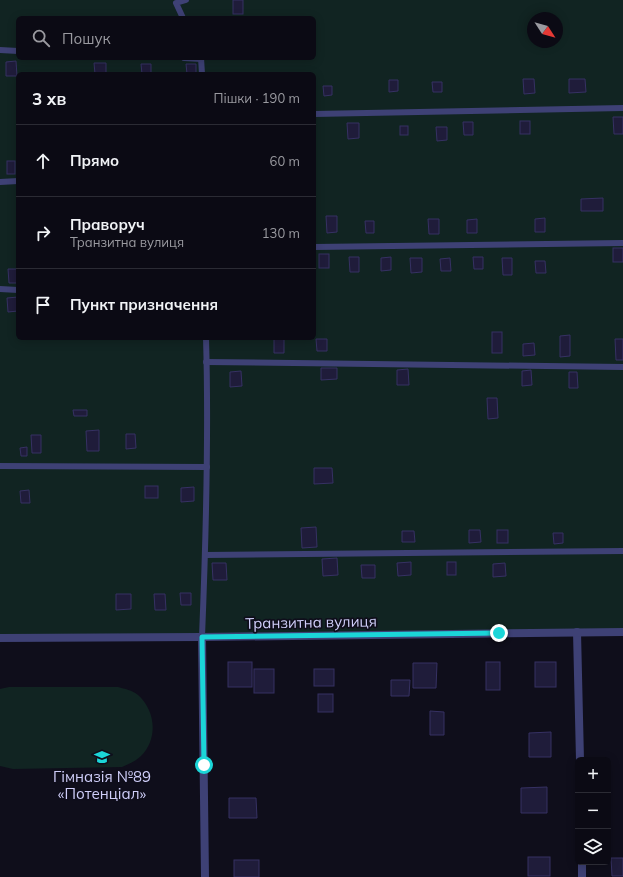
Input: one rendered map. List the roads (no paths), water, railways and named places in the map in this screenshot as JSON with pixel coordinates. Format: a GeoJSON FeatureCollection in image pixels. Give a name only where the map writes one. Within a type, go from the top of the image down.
{"type":"FeatureCollection","features":[{"type":"Feature","properties":{"kind":"street"},"geometry":{"type":"LineString","coordinates":[[577,632],[580,757]]}},
{"type":"Feature","properties":{"kind":"street","name":"Транзитна вулиця"},"geometry":{"type":"LineString","coordinates":[[0,638],[623,632]]}},
{"type":"Feature","properties":{"kind":"street"},"geometry":{"type":"LineString","coordinates":[[202,637],[205,877]]}},
{"type":"Feature","properties":{"kind":"street"},"geometry":{"type":"LineString","coordinates":[[582,865],[582,877]]}},
{"type":"Feature","properties":{"kind":"lane"},"geometry":{"type":"LineString","coordinates":[[182,16],[176,3],[186,0]]}},
{"type":"Feature","properties":{"kind":"lane"},"geometry":{"type":"LineString","coordinates":[[0,50],[16,51]]}},
{"type":"Feature","properties":{"kind":"lane"},"geometry":{"type":"LineString","coordinates":[[201,60],[202,72]]}},
{"type":"Feature","properties":{"kind":"lane"},"geometry":{"type":"LineString","coordinates":[[316,114],[623,108]]}},
{"type":"Feature","properties":{"kind":"lane"},"geometry":{"type":"LineString","coordinates":[[0,182],[16,181]]}},
{"type":"Feature","properties":{"kind":"lane"},"geometry":{"type":"LineString","coordinates":[[316,247],[623,243]]}},
{"type":"Feature","properties":{"kind":"lane"},"geometry":{"type":"LineString","coordinates":[[0,289],[16,290]]}},
{"type":"Feature","properties":{"kind":"lane"},"geometry":{"type":"LineString","coordinates":[[202,637],[207,467],[206,340]]}},
{"type":"Feature","properties":{"kind":"lane"},"geometry":{"type":"LineString","coordinates":[[206,362],[623,367]]}},
{"type":"Feature","properties":{"kind":"lane"},"geometry":{"type":"LineString","coordinates":[[0,466],[207,467]]}},
{"type":"Feature","properties":{"kind":"lane"},"geometry":{"type":"LineString","coordinates":[[205,555],[623,551]]}},
{"type":"Feature","properties":{"kind":"place","name":"Гімназія №89 «Потенціал»"},"geometry":{"type":"Point","coordinates":[102,757]}}]}
